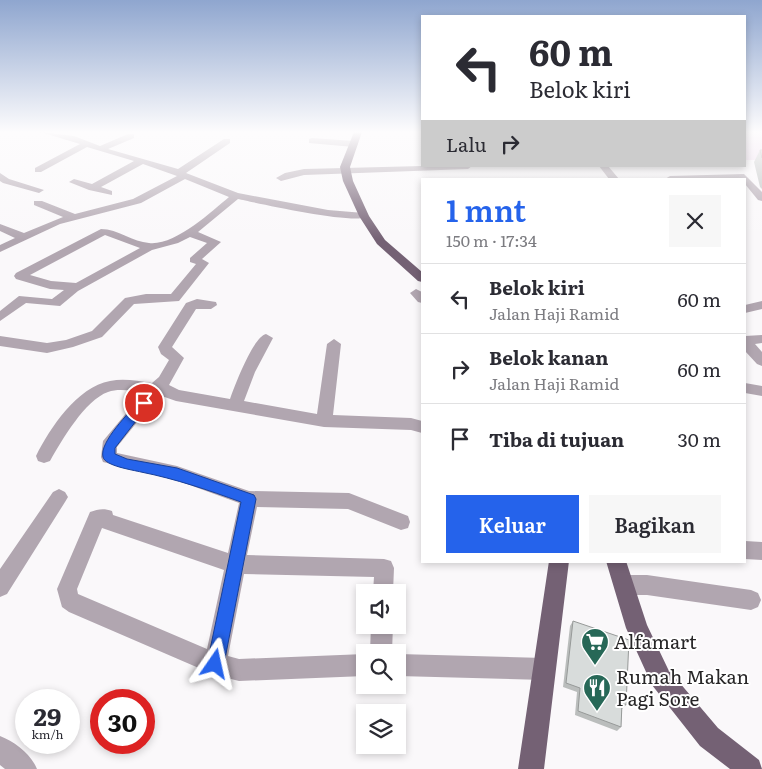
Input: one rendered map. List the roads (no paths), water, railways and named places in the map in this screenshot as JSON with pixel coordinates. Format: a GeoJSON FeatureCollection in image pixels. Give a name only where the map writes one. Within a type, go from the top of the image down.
{"type":"FeatureCollection","features":[{"type":"Feature","properties":{"kind":"main road"},"geometry":{"type":"LineString","coordinates":[[345,168],[344,172],[364,216],[381,242],[421,277]]}},
{"type":"Feature","properties":{"kind":"main road"},"geometry":{"type":"LineString","coordinates":[[531,769],[559,563]]}},
{"type":"Feature","properties":{"kind":"main road"},"geometry":{"type":"LineString","coordinates":[[617,563],[637,628],[660,677],[709,737],[750,769]]}},
{"type":"Feature","properties":{"kind":"street"},"geometry":{"type":"LineString","coordinates":[[38,170],[42,168]]}},
{"type":"Feature","properties":{"kind":"street"},"geometry":{"type":"LineString","coordinates":[[92,188],[129,168]]}},
{"type":"Feature","properties":{"kind":"street"},"geometry":{"type":"LineString","coordinates":[[163,168],[236,196],[328,212],[364,216]]}},
{"type":"Feature","properties":{"kind":"street"},"geometry":{"type":"LineString","coordinates":[[0,249],[23,237],[73,217],[137,201],[190,168]]}},
{"type":"Feature","properties":{"kind":"street"},"geometry":{"type":"LineString","coordinates":[[281,178],[292,172],[344,172],[429,168]]}},
{"type":"Feature","properties":{"kind":"street"},"geometry":{"type":"LineString","coordinates":[[605,168],[613,178]]}},
{"type":"Feature","properties":{"kind":"street"},"geometry":{"type":"LineString","coordinates":[[0,175],[6,181],[39,190]]}},
{"type":"Feature","properties":{"kind":"street"},"geometry":{"type":"LineString","coordinates":[[695,178],[745,178]]}},
{"type":"Feature","properties":{"kind":"street"},"geometry":{"type":"LineString","coordinates":[[746,179],[761,194]]}},
{"type":"Feature","properties":{"kind":"street"},"geometry":{"type":"LineString","coordinates":[[74,182],[109,193]]}},
{"type":"Feature","properties":{"kind":"street"},"geometry":{"type":"LineString","coordinates":[[0,317],[23,299],[55,303],[74,288],[86,284],[149,247],[166,244],[190,233],[236,196]]}},
{"type":"Feature","properties":{"kind":"street"},"geometry":{"type":"LineString","coordinates":[[38,203],[73,217]]}},
{"type":"Feature","properties":{"kind":"street"},"geometry":{"type":"LineString","coordinates":[[0,227],[23,237]]}},
{"type":"Feature","properties":{"kind":"street"},"geometry":{"type":"LineString","coordinates":[[74,288],[50,285],[20,276],[101,232],[149,247]]}},
{"type":"Feature","properties":{"kind":"street"},"geometry":{"type":"LineString","coordinates":[[0,341],[47,348],[68,344],[97,334],[130,301],[146,298],[175,298],[203,263],[194,260],[215,242],[190,233]]}},
{"type":"Feature","properties":{"kind":"street"},"geometry":{"type":"LineString","coordinates":[[211,305],[197,303],[191,306],[165,347],[166,351],[176,358],[176,362],[109,446],[109,456],[125,464],[177,473],[249,499],[349,501],[401,522]]}},
{"type":"Feature","properties":{"kind":"street"},"geometry":{"type":"LineString","coordinates":[[746,309],[762,305]]}},
{"type":"Feature","properties":{"kind":"street"},"geometry":{"type":"LineString","coordinates":[[235,405],[248,372],[266,338]]}},
{"type":"Feature","properties":{"kind":"street"},"geometry":{"type":"LineString","coordinates":[[746,341],[762,339]]}},
{"type":"Feature","properties":{"kind":"street"},"geometry":{"type":"LineString","coordinates":[[746,342],[762,362]]}},
{"type":"Feature","properties":{"kind":"street"},"geometry":{"type":"LineString","coordinates":[[324,421],[334,344]]}},
{"type":"Feature","properties":{"kind":"street"},"geometry":{"type":"LineString","coordinates":[[44,456],[84,402],[97,390],[115,385],[166,390],[176,395],[324,421],[411,424],[421,427]]}},
{"type":"Feature","properties":{"kind":"street"},"geometry":{"type":"LineString","coordinates":[[746,388],[762,391]]}},
{"type":"Feature","properties":{"kind":"street"},"geometry":{"type":"LineString","coordinates":[[0,587],[59,497]]}},
{"type":"Feature","properties":{"kind":"street"},"geometry":{"type":"LineString","coordinates":[[215,664],[234,564],[249,499]]}},
{"type":"Feature","properties":{"kind":"street"},"geometry":{"type":"LineString","coordinates":[[356,665],[239,670],[215,664],[92,613],[69,600],[67,589],[101,518],[234,564],[384,568],[383,584]]}},
{"type":"Feature","properties":{"kind":"street"},"geometry":{"type":"LineString","coordinates":[[746,550],[762,551]]}},
{"type":"Feature","properties":{"kind":"street"},"geometry":{"type":"LineString","coordinates":[[624,585],[647,585],[750,600]]}},
{"type":"Feature","properties":{"kind":"street"},"geometry":{"type":"LineString","coordinates":[[406,665],[544,669]]}},
{"type":"Feature","properties":{"kind":"street"},"geometry":{"type":"LineString","coordinates":[[0,748],[24,769]]}},
{"type":"Feature","properties":{"kind":"place","name":"Alfamart"},"geometry":{"type":"Point","coordinates":[595,666]}},
{"type":"Feature","properties":{"kind":"place","name":"Rumah Makan Pagi Sore"},"geometry":{"type":"Point","coordinates":[597,712]}}]}
